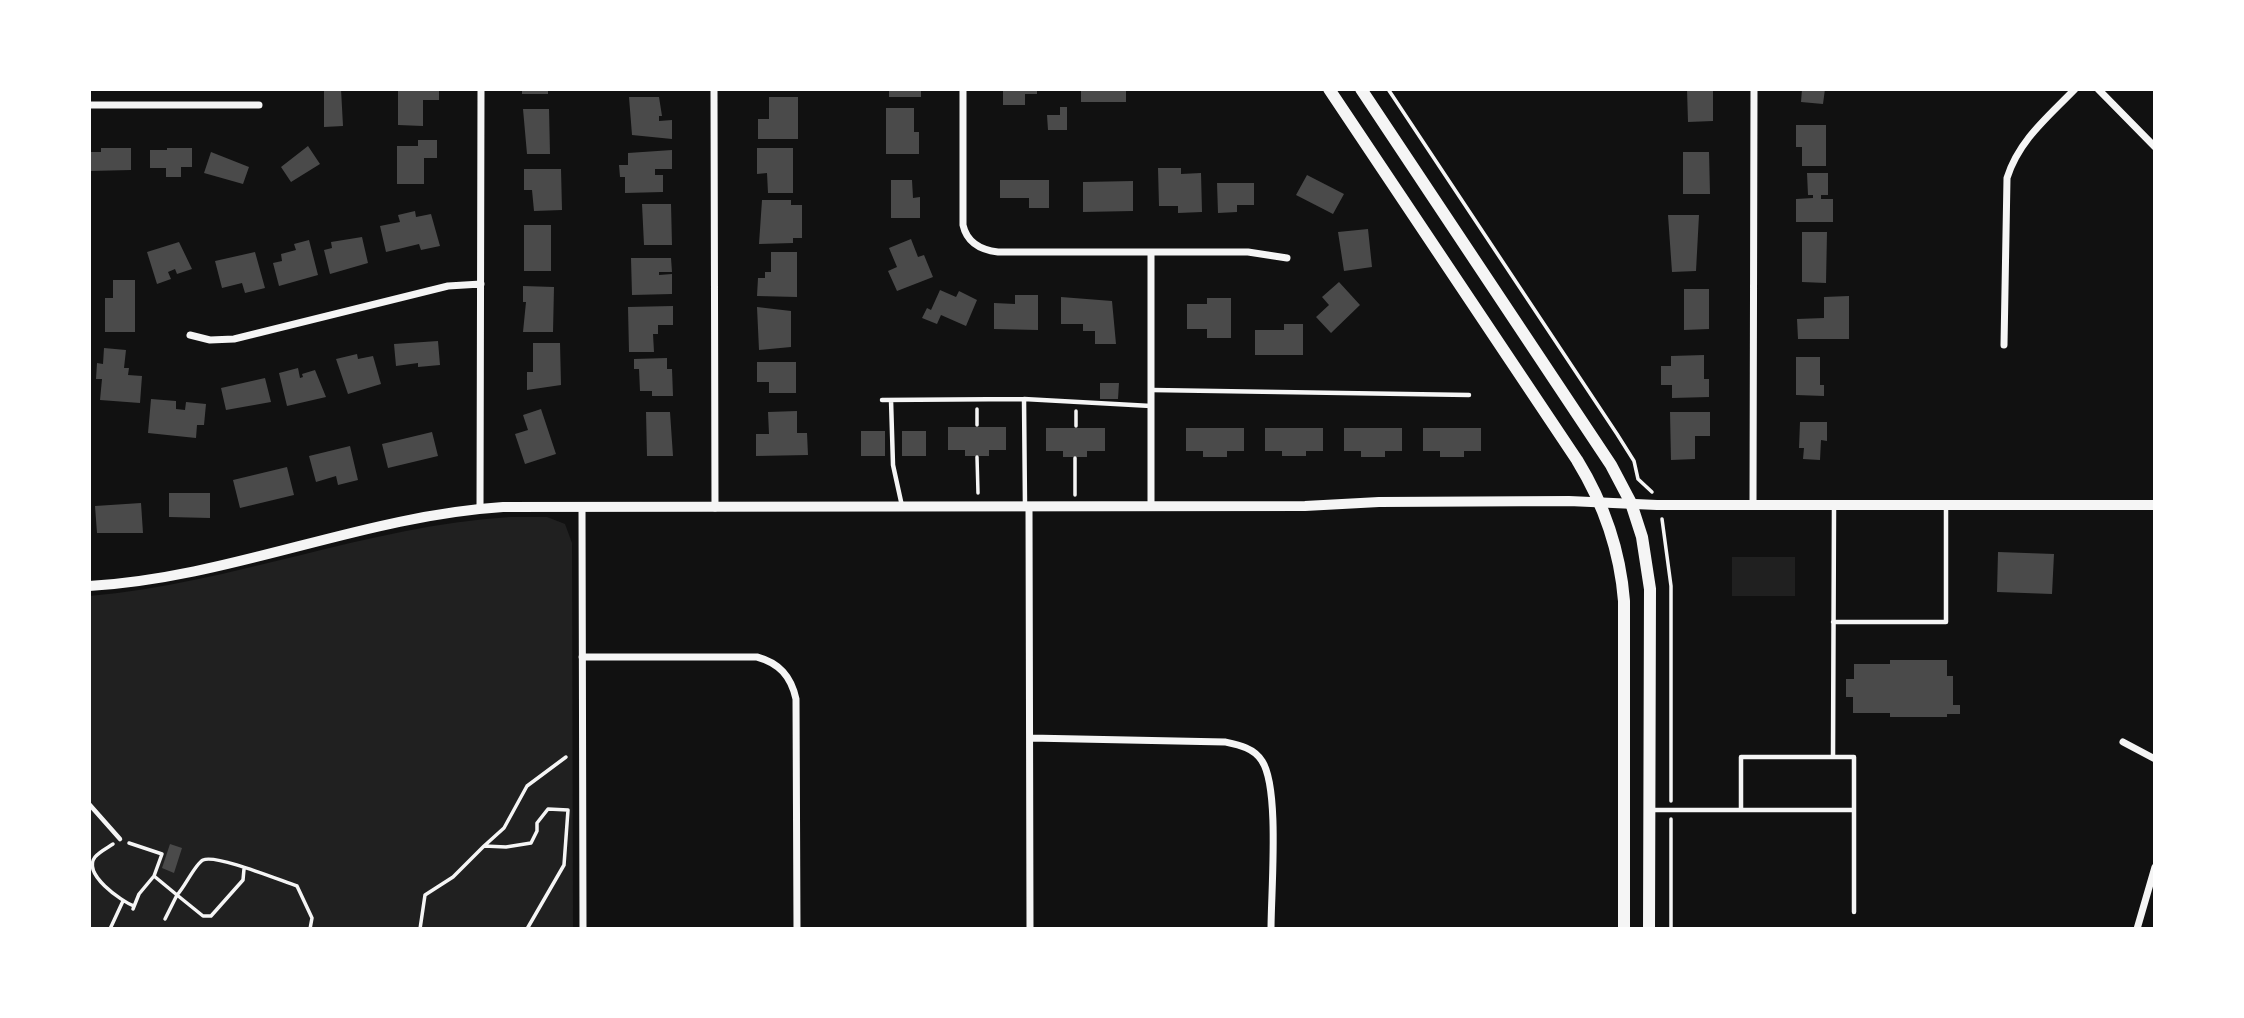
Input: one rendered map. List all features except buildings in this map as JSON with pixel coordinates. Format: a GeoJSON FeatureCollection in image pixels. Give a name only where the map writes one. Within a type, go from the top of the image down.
{"type":"FeatureCollection","features":[{"type":"Feature","properties":{"kind":"main road"},"geometry":{"type":"LineString","coordinates":[[1329,89],[1577,460],[1599,502],[1619,558],[1624,601],[1624,929]]}},
{"type":"Feature","properties":{"kind":"main road"},"geometry":{"type":"LineString","coordinates":[[1361,89],[1594,440],[1631,503],[1642,537],[1650,589],[1649,929]]}},
{"type":"Feature","properties":{"kind":"street"},"geometry":{"type":"LineString","coordinates":[[480,508],[481,89]]}},
{"type":"Feature","properties":{"kind":"street"},"geometry":{"type":"LineString","coordinates":[[714,89],[715,508]]}},
{"type":"Feature","properties":{"kind":"street"},"geometry":{"type":"LineString","coordinates":[[963,89],[964,225],[966,235],[976,245],[998,252],[1248,252],[1287,258]]}},
{"type":"Feature","properties":{"kind":"street"},"geometry":{"type":"LineString","coordinates":[[1753,505],[1754,89]]}},
{"type":"Feature","properties":{"kind":"street"},"geometry":{"type":"LineString","coordinates":[[2004,345],[2007,178],[2029,135],[2075,89]]}},
{"type":"Feature","properties":{"kind":"street"},"geometry":{"type":"LineString","coordinates":[[2098,89],[2155,147]]}},
{"type":"Feature","properties":{"kind":"street"},"geometry":{"type":"LineString","coordinates":[[89,105],[259,105]]}},
{"type":"Feature","properties":{"kind":"street"},"geometry":{"type":"LineString","coordinates":[[1151,252],[1151,507]]}},
{"type":"Feature","properties":{"kind":"street"},"geometry":{"type":"LineString","coordinates":[[190,335],[210,340],[234,339],[448,286],[481,284]]}},
{"type":"Feature","properties":{"kind":"street"},"geometry":{"type":"LineString","coordinates":[[89,586],[186,573],[394,522],[480,508],[1151,507],[1380,502],[2155,505]]}},
{"type":"Feature","properties":{"kind":"street"},"geometry":{"type":"LineString","coordinates":[[582,507],[583,929]]}},
{"type":"Feature","properties":{"kind":"street"},"geometry":{"type":"LineString","coordinates":[[1027,507],[1030,929]]}},
{"type":"Feature","properties":{"kind":"street"},"geometry":{"type":"LineString","coordinates":[[582,657],[757,657],[775,664],[788,676],[796,699],[797,929]]}},
{"type":"Feature","properties":{"kind":"street"},"geometry":{"type":"LineString","coordinates":[[1030,738],[1225,742],[1251,750],[1261,759],[1271,784],[1271,929]]}},
{"type":"Feature","properties":{"kind":"street"},"geometry":{"type":"LineString","coordinates":[[2123,742],[2155,759]]}},
{"type":"Feature","properties":{"kind":"street"},"geometry":{"type":"LineString","coordinates":[[2137,929],[2155,867]]}},
{"type":"Feature","properties":{"kind":"lane"},"geometry":{"type":"LineString","coordinates":[[1151,390],[1469,395]]}},
{"type":"Feature","properties":{"kind":"lane"},"geometry":{"type":"LineString","coordinates":[[882,400],[1024,399],[1151,406]]}},
{"type":"Feature","properties":{"kind":"lane"},"geometry":{"type":"LineString","coordinates":[[1024,399],[1027,507]]}},
{"type":"Feature","properties":{"kind":"lane"},"geometry":{"type":"LineString","coordinates":[[891,400],[892,455],[902,507]]}},
{"type":"Feature","properties":{"kind":"lane"},"geometry":{"type":"LineString","coordinates":[[1833,757],[1834,505]]}},
{"type":"Feature","properties":{"kind":"lane"},"geometry":{"type":"LineString","coordinates":[[1833,622],[1945,622],[1946,505]]}},
{"type":"Feature","properties":{"kind":"lane"},"geometry":{"type":"LineString","coordinates":[[1741,810],[1741,757],[1854,757],[1854,912]]}},
{"type":"Feature","properties":{"kind":"lane"},"geometry":{"type":"LineString","coordinates":[[89,804],[120,839]]}},
{"type":"Feature","properties":{"kind":"lane"},"geometry":{"type":"LineString","coordinates":[[1649,810],[1854,810]]}},
{"type":"Feature","properties":{"kind":"path"},"geometry":{"type":"LineString","coordinates":[[1388,89],[1617,434],[1634,461],[1638,479],[1651,491]]}},
{"type":"Feature","properties":{"kind":"path"},"geometry":{"type":"LineString","coordinates":[[1076,403],[1076,426]]}},
{"type":"Feature","properties":{"kind":"path"},"geometry":{"type":"LineString","coordinates":[[977,457],[978,507]]}},
{"type":"Feature","properties":{"kind":"path"},"geometry":{"type":"LineString","coordinates":[[1075,458],[1075,507]]}},
{"type":"Feature","properties":{"kind":"path"},"geometry":{"type":"LineString","coordinates":[[1664,522],[1671,586],[1671,929]]}},
{"type":"Feature","properties":{"kind":"path"},"geometry":{"type":"LineString","coordinates":[[420,929],[425,895],[453,877],[504,828],[527,786],[566,757]]}},
{"type":"Feature","properties":{"kind":"path"},"geometry":{"type":"LineString","coordinates":[[484,846],[506,847],[531,843],[537,831],[537,823],[548,808],[568,810],[564,865],[527,929]]}},
{"type":"Feature","properties":{"kind":"path"},"geometry":{"type":"LineString","coordinates":[[120,839],[162,854],[154,876],[134,908],[123,901],[94,872],[92,862],[95,856],[120,839]]}},
{"type":"Feature","properties":{"kind":"path"},"geometry":{"type":"LineString","coordinates":[[165,919],[177,895],[190,881],[195,866],[203,860],[218,858],[297,886],[312,918],[310,929]]}},
{"type":"Feature","properties":{"kind":"path"},"geometry":{"type":"LineString","coordinates":[[154,876],[203,916],[211,916],[243,880],[244,869]]}},
{"type":"Feature","properties":{"kind":"path"},"geometry":{"type":"LineString","coordinates":[[110,929],[123,901]]}},
{"type":"Feature","properties":{"kind":"shaded area"},"geometry":{"type":"Polygon","coordinates":[[[547,517],[565,524],[572,543],[573,929],[89,929],[89,596],[195,580],[404,531],[456,522],[547,517]]]}},
{"type":"Feature","properties":{"kind":"shaded area"},"geometry":{"type":"Polygon","coordinates":[[[1732,557],[1795,557],[1795,596],[1732,596],[1732,557]]]}}]}
